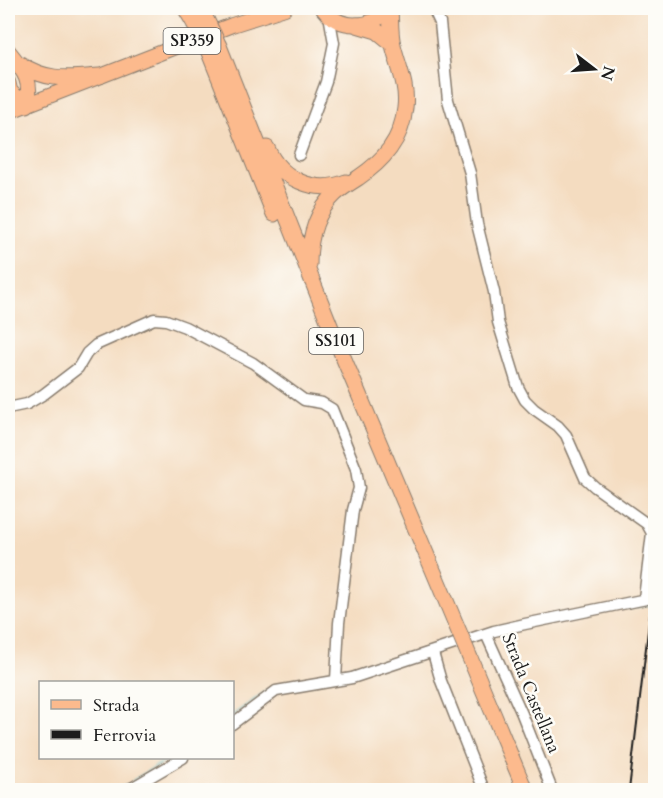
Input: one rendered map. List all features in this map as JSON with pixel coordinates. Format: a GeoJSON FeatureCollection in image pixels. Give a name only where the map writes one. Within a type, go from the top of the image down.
{"type":"FeatureCollection","features":[{"type":"Feature","properties":{"kind":"highway","name":"SS101"},"geometry":{"type":"LineString","coordinates":[[185,8],[199,17],[242,104],[456,635],[525,790]]}},
{"type":"Feature","properties":{"kind":"highway"},"geometry":{"type":"LineString","coordinates":[[309,274],[310,238],[316,220],[336,193],[360,177],[389,152],[398,135],[405,109],[406,89],[393,44],[390,8]]}},
{"type":"Feature","properties":{"kind":"highway"},"geometry":{"type":"LineString","coordinates":[[355,25],[377,31],[393,44]]}},
{"type":"Feature","properties":{"kind":"highway","name":"SS101"},"geometry":{"type":"LineString","coordinates":[[214,48],[290,252],[456,635]]}},
{"type":"Feature","properties":{"kind":"highway"},"geometry":{"type":"LineString","coordinates":[[13,57],[33,73],[58,79],[100,76]]}},
{"type":"Feature","properties":{"kind":"highway"},"geometry":{"type":"LineString","coordinates":[[8,83],[10,92],[27,105],[30,87],[24,72],[13,57]]}},
{"type":"Feature","properties":{"kind":"highway"},"geometry":{"type":"LineString","coordinates":[[242,104],[257,126],[271,157],[284,173],[301,183],[318,187],[337,186],[360,177]]}},
{"type":"Feature","properties":{"kind":"highway","name":"SS101"},"geometry":{"type":"LineString","coordinates":[[466,659],[515,790]]}},
{"type":"Feature","properties":{"kind":"main road","name":"SP359"},"geometry":{"type":"LineString","coordinates":[[8,112],[285,8]]}},
{"type":"Feature","properties":{"kind":"main road"},"geometry":{"type":"LineString","coordinates":[[322,10],[345,24],[355,25],[379,19],[390,8]]}},
{"type":"Feature","properties":{"kind":"street"},"geometry":{"type":"LineString","coordinates":[[433,8],[440,23],[448,100],[470,173],[477,224],[494,292],[498,322],[515,381],[525,400],[566,435],[585,478],[595,488],[648,524],[652,533],[650,598]]}},
{"type":"Feature","properties":{"kind":"street"},"geometry":{"type":"LineString","coordinates":[[298,155],[326,82],[334,43],[322,10]]}},
{"type":"Feature","properties":{"kind":"street"},"geometry":{"type":"LineString","coordinates":[[334,43],[355,25]]}},
{"type":"Feature","properties":{"kind":"street"},"geometry":{"type":"LineString","coordinates":[[8,408],[27,404],[44,394],[78,368],[87,353],[96,345],[154,319],[166,320],[185,327],[253,363],[304,400],[322,403],[332,410],[357,469],[359,488],[353,510],[335,676]]}},
{"type":"Feature","properties":{"kind":"street","name":"Strada Castellana"},"geometry":{"type":"LineString","coordinates":[[552,790],[522,714],[486,634],[650,598]]}},
{"type":"Feature","properties":{"kind":"street"},"geometry":{"type":"LineString","coordinates":[[234,722],[276,691],[335,676],[352,678],[486,634]]}},
{"type":"Feature","properties":{"kind":"street"},"geometry":{"type":"LineString","coordinates":[[433,653],[441,681],[484,790]]}},
{"type":"Feature","properties":{"kind":"street"},"geometry":{"type":"LineString","coordinates":[[128,790],[181,759]]}},
{"type":"Feature","properties":{"kind":"waterway"},"geometry":{"type":"LineString","coordinates":[[629,608],[656,603]]}},
{"type":"Feature","properties":{"kind":"waterway"},"geometry":{"type":"LineString","coordinates":[[339,675],[354,672]]}},
{"type":"Feature","properties":{"kind":"waterway"},"geometry":{"type":"LineString","coordinates":[[280,685],[333,676]]}},
{"type":"Feature","properties":{"kind":"waterway"},"geometry":{"type":"LineString","coordinates":[[234,715],[269,690]]}},
{"type":"Feature","properties":{"kind":"waterway"},"geometry":{"type":"LineString","coordinates":[[133,781],[168,759]]}},
{"type":"Feature","properties":{"kind":"waterway"},"geometry":{"type":"LineString","coordinates":[[118,790],[126,786]]}},
{"type":"Feature","properties":{"kind":"railway"},"geometry":{"type":"LineString","coordinates":[[629,790],[656,564]]}}]}
